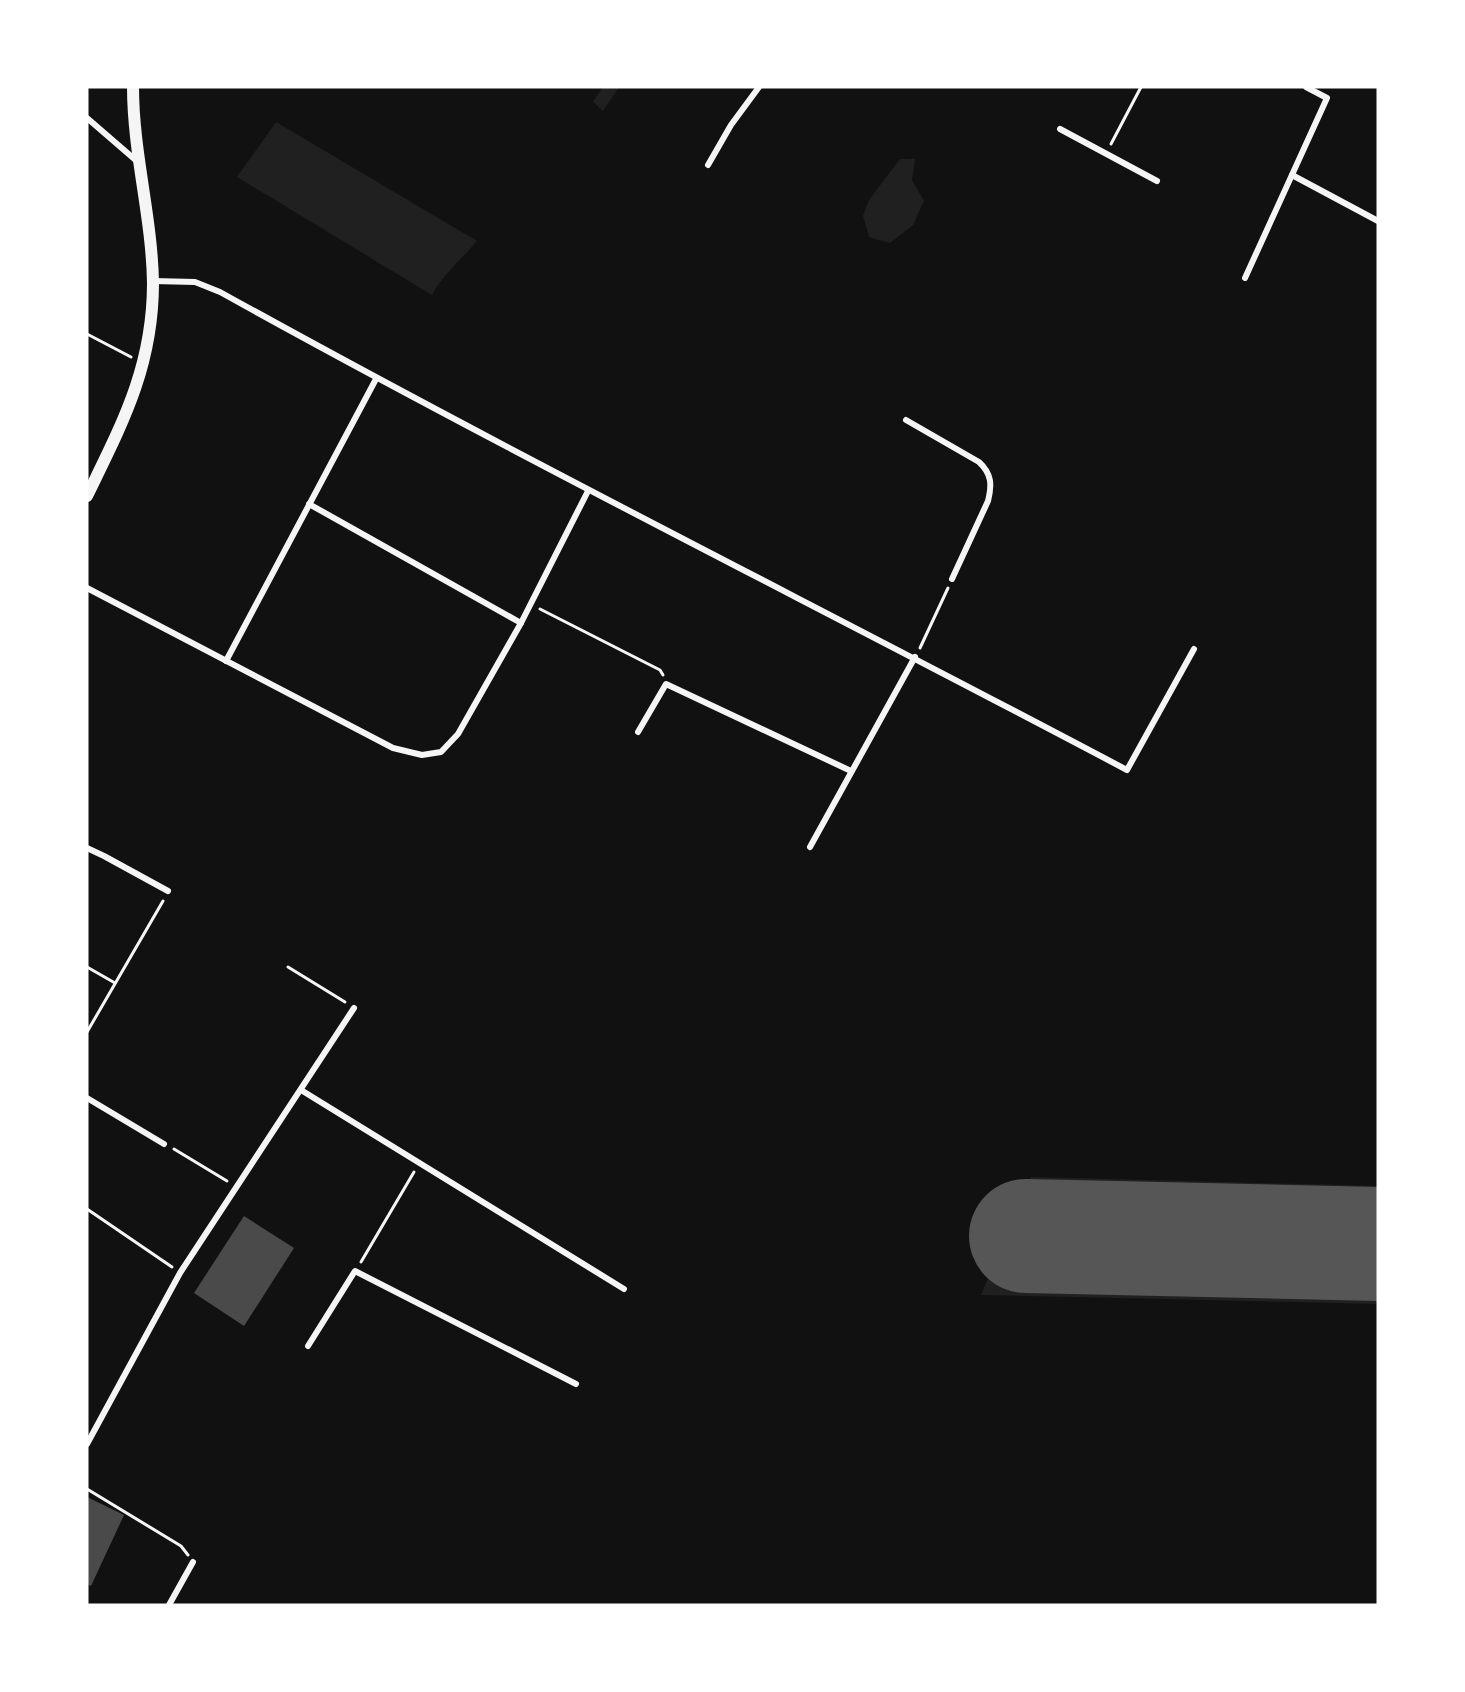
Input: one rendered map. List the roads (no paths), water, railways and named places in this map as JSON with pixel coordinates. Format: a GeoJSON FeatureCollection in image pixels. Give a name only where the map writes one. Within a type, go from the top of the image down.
{"type":"FeatureCollection","features":[{"type":"Feature","properties":{"kind":"main road"},"geometry":{"type":"LineString","coordinates":[[87,496],[130,407],[143,363],[152,312],[153,281],[147,212],[133,105],[133,87]]}},
{"type":"Feature","properties":{"kind":"street"},"geometry":{"type":"LineString","coordinates":[[708,165],[731,125],[759,87]]}},
{"type":"Feature","properties":{"kind":"street"},"geometry":{"type":"LineString","coordinates":[[1245,278],[1327,98],[1306,87]]}},
{"type":"Feature","properties":{"kind":"street"},"geometry":{"type":"LineString","coordinates":[[87,118],[139,163]]}},
{"type":"Feature","properties":{"kind":"street"},"geometry":{"type":"LineString","coordinates":[[1060,129],[1157,182]]}},
{"type":"Feature","properties":{"kind":"street"},"geometry":{"type":"LineString","coordinates":[[1292,175],[1378,221]]}},
{"type":"Feature","properties":{"kind":"street"},"geometry":{"type":"LineString","coordinates":[[153,281],[195,282],[220,292],[376,379],[915,657],[1127,770],[1194,649]]}},
{"type":"Feature","properties":{"kind":"street"},"geometry":{"type":"LineString","coordinates":[[226,660],[376,379]]}},
{"type":"Feature","properties":{"kind":"street"},"geometry":{"type":"LineString","coordinates":[[906,420],[980,462],[987,469],[991,480],[988,501],[952,579]]}},
{"type":"Feature","properties":{"kind":"street"},"geometry":{"type":"LineString","coordinates":[[87,588],[393,748],[422,755],[441,752],[458,734],[521,623],[588,490]]}},
{"type":"Feature","properties":{"kind":"street"},"geometry":{"type":"LineString","coordinates":[[309,504],[521,623]]}},
{"type":"Feature","properties":{"kind":"street"},"geometry":{"type":"LineString","coordinates":[[810,847],[915,657]]}},
{"type":"Feature","properties":{"kind":"street"},"geometry":{"type":"LineString","coordinates":[[638,732],[666,684],[851,771]]}},
{"type":"Feature","properties":{"kind":"street"},"geometry":{"type":"LineString","coordinates":[[87,849],[168,891]]}},
{"type":"Feature","properties":{"kind":"street"},"geometry":{"type":"LineString","coordinates":[[87,1444],[180,1273],[238,1188],[354,1008]]}},
{"type":"Feature","properties":{"kind":"street"},"geometry":{"type":"LineString","coordinates":[[301,1090],[624,1289]]}},
{"type":"Feature","properties":{"kind":"street"},"geometry":{"type":"LineString","coordinates":[[87,1098],[164,1144]]}},
{"type":"Feature","properties":{"kind":"street"},"geometry":{"type":"LineString","coordinates":[[308,1346],[355,1271],[576,1383]]}},
{"type":"Feature","properties":{"kind":"street"},"geometry":{"type":"LineString","coordinates":[[169,1605],[193,1562]]}}]}
